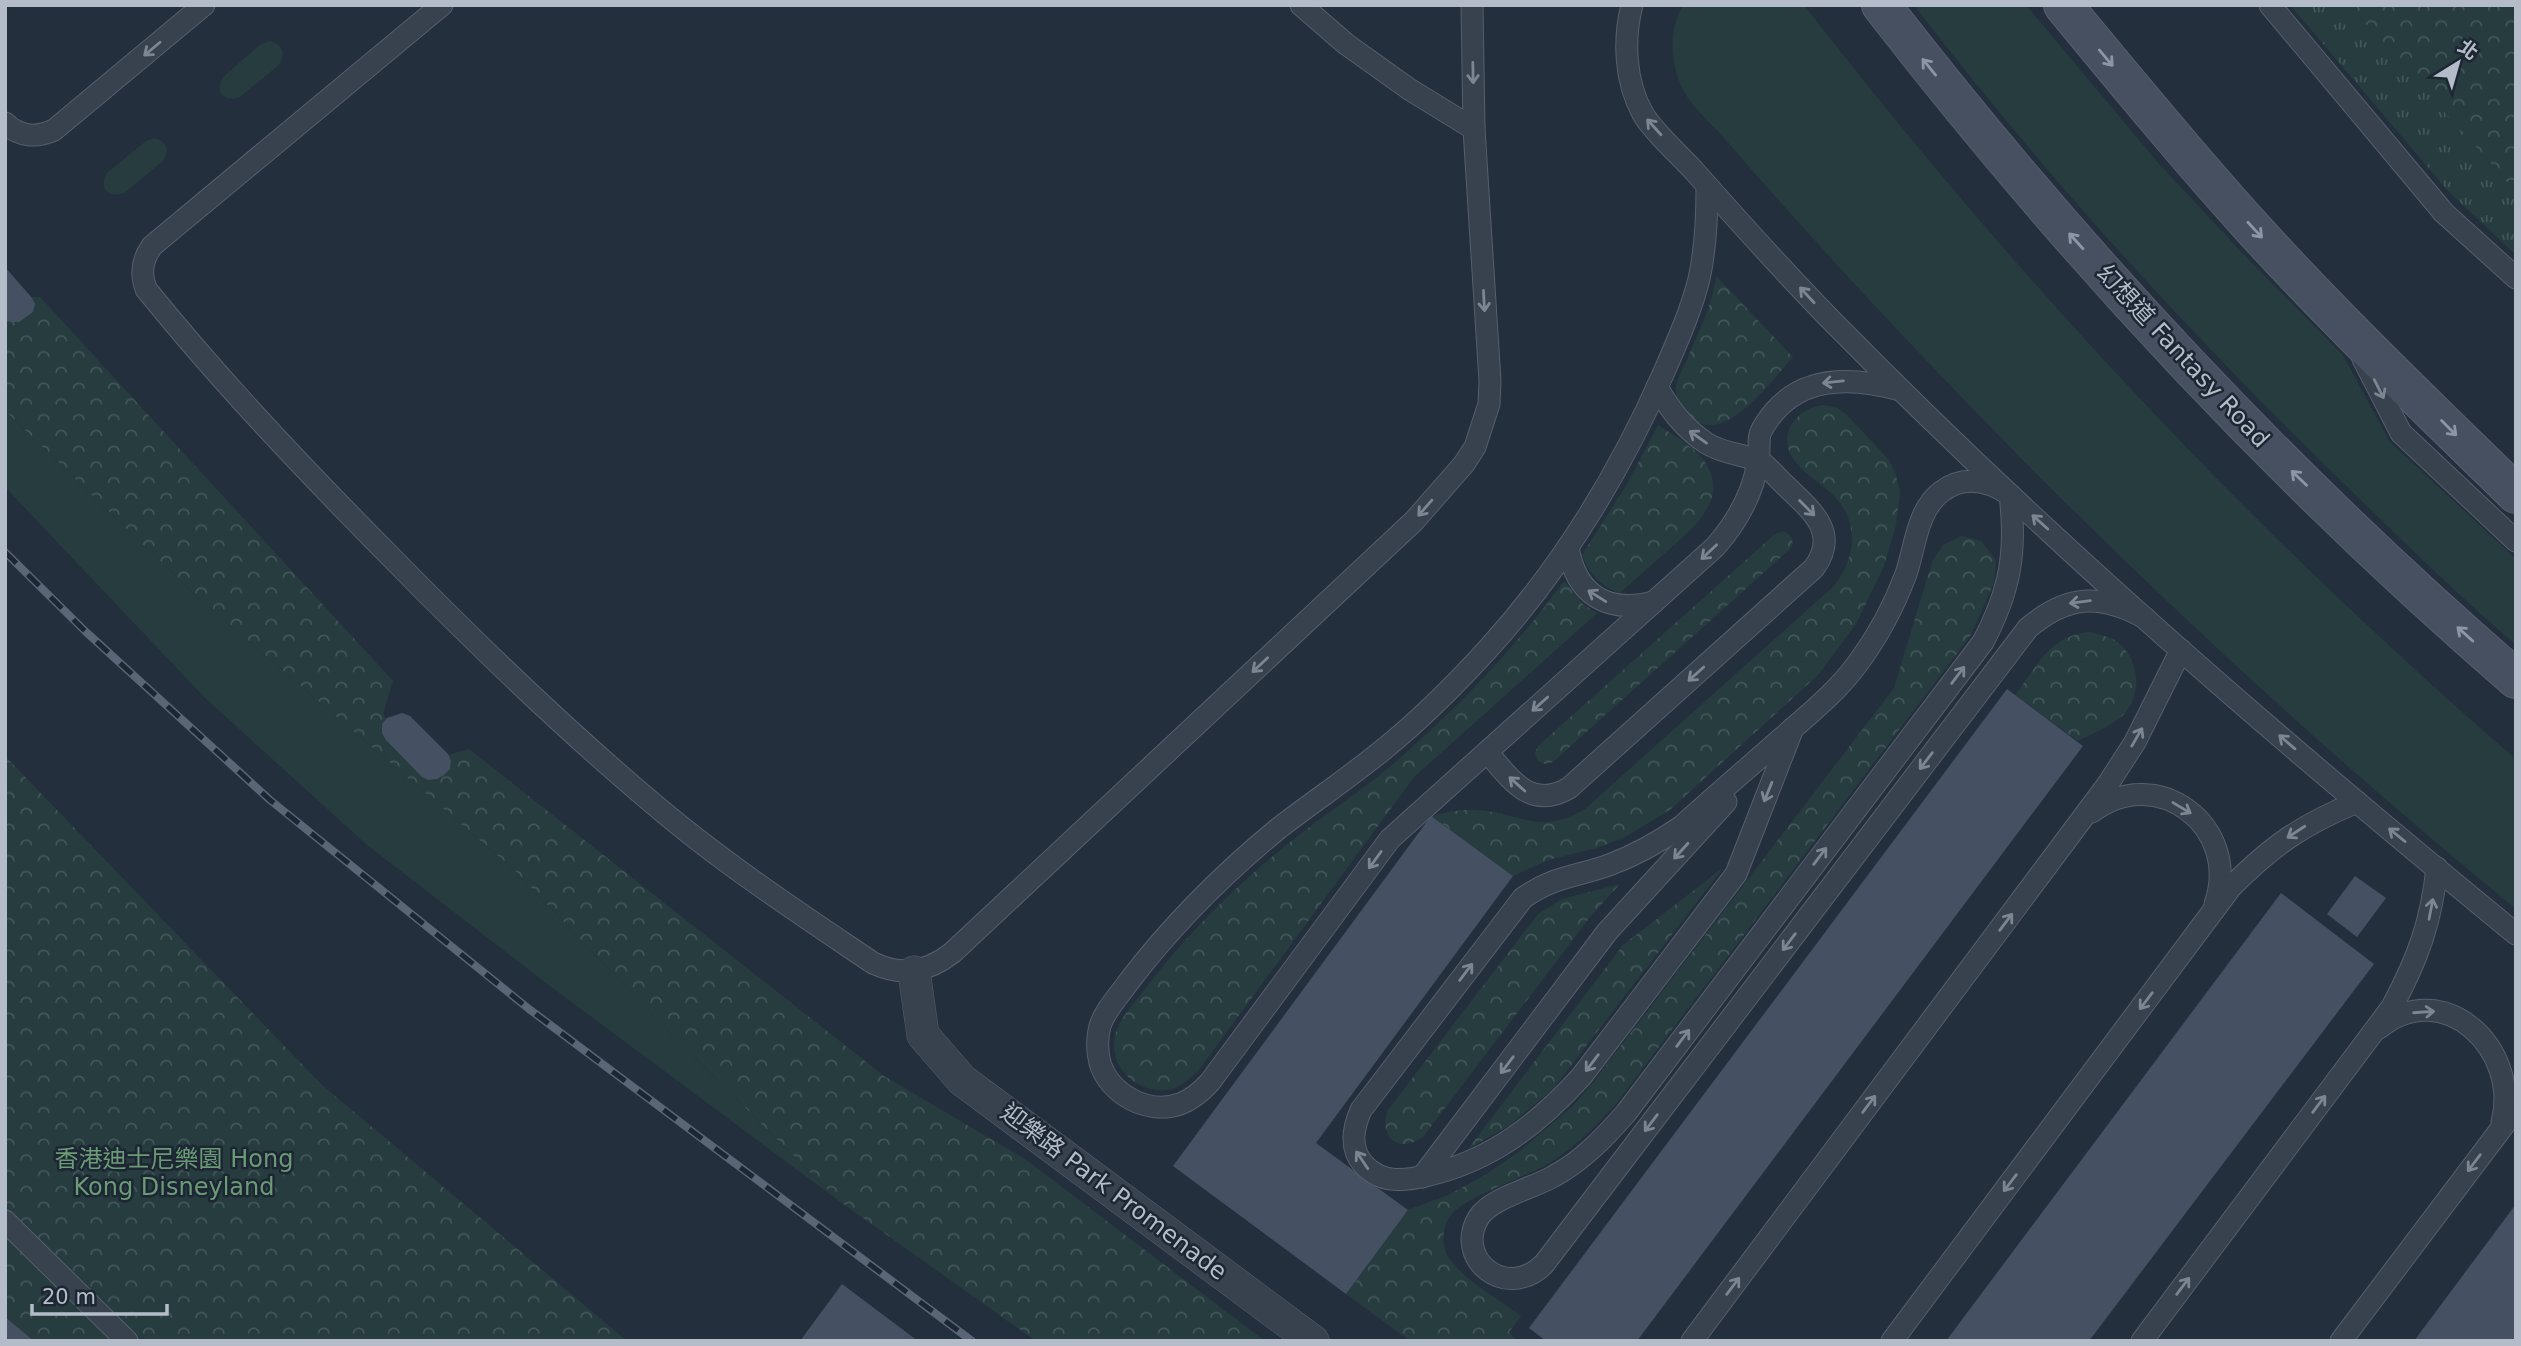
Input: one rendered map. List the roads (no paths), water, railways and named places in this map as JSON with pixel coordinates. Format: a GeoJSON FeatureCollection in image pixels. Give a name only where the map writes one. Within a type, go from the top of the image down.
{"type":"FeatureCollection","features":[{"type":"Feature","properties":{"kind":"main road","name":"幻想道 Fantasy Road"},"geometry":{"type":"LineString","coordinates":[[1881,5],[2030,189],[2158,332],[2253,432],[2370,547],[2516,679]]}},
{"type":"Feature","properties":{"kind":"main road"},"geometry":{"type":"LineString","coordinates":[[2063,5],[2249,224],[2347,329],[2516,494]]}},
{"type":"Feature","properties":{"kind":"street","name":"迎樂路 Park Promenade"},"geometry":{"type":"LineString","coordinates":[[914,972],[923,1035],[962,1080],[1313,1341]]}},
{"type":"Feature","properties":{"kind":"lane"},"geometry":{"type":"LineString","coordinates":[[5,123],[18,133],[30,136],[43,135],[54,130],[204,5]]}},
{"type":"Feature","properties":{"kind":"lane"},"geometry":{"type":"LineString","coordinates":[[442,5],[152,246],[142,266],[142,279],[146,289],[250,409],[350,516],[453,620],[619,774],[743,875],[873,963],[886,969],[914,972],[939,962],[952,953],[1414,521],[1464,464],[1483,426],[1489,404],[1490,381],[1474,128],[1472,5]]}},
{"type":"Feature","properties":{"kind":"lane"},"geometry":{"type":"LineString","coordinates":[[1301,5],[1346,44],[1409,89],[1474,128]]}},
{"type":"Feature","properties":{"kind":"lane"},"geometry":{"type":"LineString","coordinates":[[1632,5],[1627,36],[1627,63],[1633,90],[1644,115],[1813,301],[1900,390],[2145,618],[2357,802],[2516,934]]}},
{"type":"Feature","properties":{"kind":"lane"},"geometry":{"type":"LineString","coordinates":[[2270,5],[2444,213],[2516,278]]}},
{"type":"Feature","properties":{"kind":"lane"},"geometry":{"type":"LineString","coordinates":[[1707,186],[1707,218],[1699,279],[1688,313],[1657,387],[1613,475],[1568,547],[1496,640],[1438,700],[1386,748],[1280,828],[1233,869],[1188,912],[1147,958],[1109,1008],[1100,1025],[1097,1044],[1100,1064],[1109,1081],[1123,1095],[1150,1106],[1179,1104],[1196,1096],[1210,1082],[1390,839],[1715,547],[1731,528],[1754,484],[1760,435],[1768,419],[1795,393],[1811,385],[1833,382],[1878,384],[1900,390]]}},
{"type":"Feature","properties":{"kind":"lane"},"geometry":{"type":"LineString","coordinates":[[2347,329],[2401,433],[2516,541]]}},
{"type":"Feature","properties":{"kind":"lane"},"geometry":{"type":"LineString","coordinates":[[1487,752],[1527,793],[1543,796],[1558,794],[1579,779],[1814,568],[1821,558],[1825,544],[1822,528],[1815,514],[1759,460],[1733,455],[1709,445],[1687,429],[1670,410],[1657,387]]}},
{"type":"Feature","properties":{"kind":"lane"},"geometry":{"type":"LineString","coordinates":[[1793,728],[1735,874],[1581,1077],[1541,1118],[1496,1150],[1472,1162],[1403,1180],[1386,1180],[1370,1171],[1358,1159],[1353,1143],[1354,1125],[1361,1110],[1523,898],[1555,880],[1606,866],[1633,856],[1658,842],[1682,826],[1793,728],[1835,692],[1877,636],[1906,575],[1926,512],[1939,493],[1952,485],[1967,481],[1997,486],[2010,495],[2013,526],[2009,577],[1997,615],[1983,642],[1626,1113],[1604,1137],[1554,1176],[1490,1206],[1480,1215],[1474,1227],[1472,1241],[1483,1267],[1494,1275],[1521,1279],[1534,1274],[1544,1264],[2028,628],[2063,605],[2085,601],[2106,602],[2145,618]]}},
{"type":"Feature","properties":{"kind":"lane"},"geometry":{"type":"LineString","coordinates":[[1568,547],[1571,564],[1589,593],[1604,602],[1621,606],[1654,602]]}},
{"type":"Feature","properties":{"kind":"lane"},"geometry":{"type":"LineString","coordinates":[[1692,1341],[2108,784],[2135,742],[2181,650]]}},
{"type":"Feature","properties":{"kind":"lane"},"geometry":{"type":"LineString","coordinates":[[1422,1177],[1608,932],[1793,728]]}},
{"type":"Feature","properties":{"kind":"lane"},"geometry":{"type":"LineString","coordinates":[[2078,826],[2094,810],[2113,799],[2136,794],[2158,796],[2179,804],[2198,818],[2212,836],[2219,857],[2221,880],[2217,902],[2206,922]]}},
{"type":"Feature","properties":{"kind":"lane"},"geometry":{"type":"LineString","coordinates":[[1892,1341],[2231,887],[2263,856],[2298,830],[2357,802]]}},
{"type":"Feature","properties":{"kind":"lane"},"geometry":{"type":"LineString","coordinates":[[2142,1341],[2392,1007],[2413,968],[2427,927],[2437,868]]}},
{"type":"Feature","properties":{"kind":"lane"},"geometry":{"type":"LineString","coordinates":[[2365,1042],[2382,1025],[2401,1015],[2423,1010],[2446,1011],[2468,1019],[2486,1033],[2499,1052],[2507,1072],[2509,1095],[2504,1118],[2494,1137]]}},
{"type":"Feature","properties":{"kind":"lane"},"geometry":{"type":"LineString","coordinates":[[2341,1341],[2516,1109]]}},
{"type":"Feature","properties":{"kind":"lane"},"geometry":{"type":"LineString","coordinates":[[5,1221],[127,1341]]}},
{"type":"Feature","properties":{"kind":"railway"},"geometry":{"type":"LineString","coordinates":[[5,552],[85,631],[270,800],[529,1009],[972,1341]]}},
{"type":"Feature","properties":{"kind":"park label","name":"香港迪士尼樂園 Hong Kong Disneyland"},"geometry":{"type":"Point","coordinates":[174,1173]}}]}
